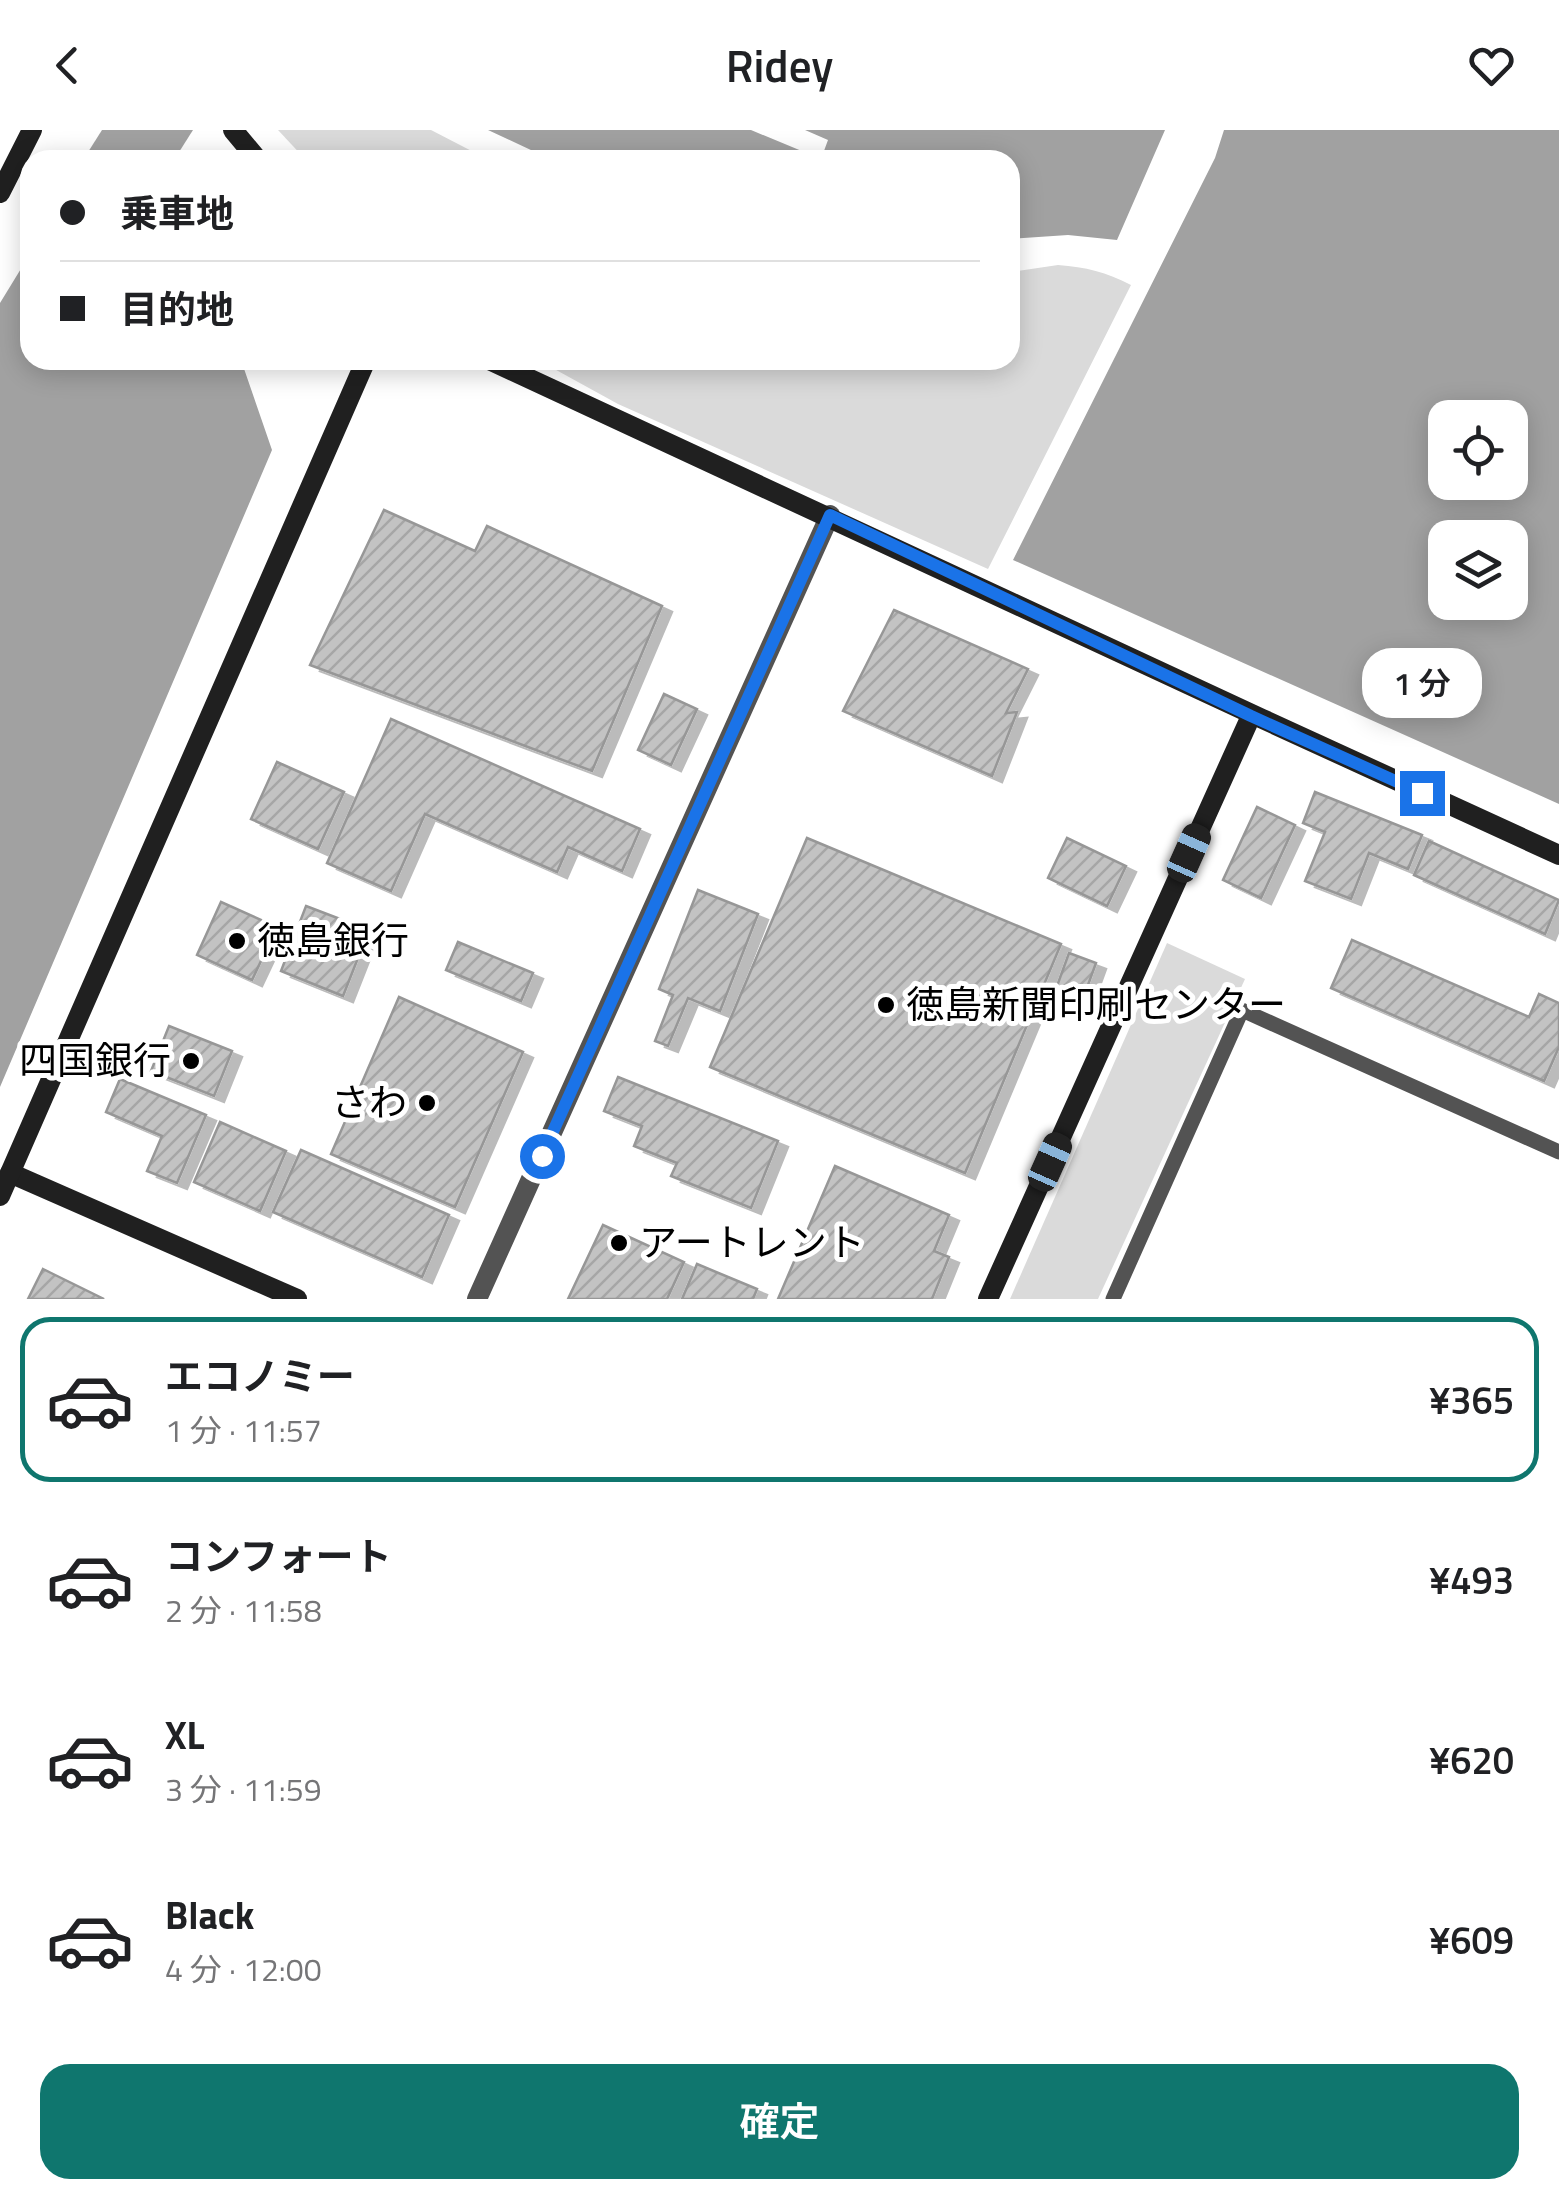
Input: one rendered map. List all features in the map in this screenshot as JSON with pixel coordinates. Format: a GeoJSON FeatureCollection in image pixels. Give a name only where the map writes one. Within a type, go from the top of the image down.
{"type":"FeatureCollection","features":[{"type":"Feature","properties":{"kind":"street"},"geometry":{"type":"LineString","coordinates":[[233,130],[250,150]]}},
{"type":"Feature","properties":{"kind":"street"},"geometry":{"type":"LineString","coordinates":[[0,193],[20,154]]}},
{"type":"Feature","properties":{"kind":"street"},"geometry":{"type":"LineString","coordinates":[[0,1196],[362,370]]}},
{"type":"Feature","properties":{"kind":"street"},"geometry":{"type":"LineString","coordinates":[[511,370],[830,515],[1251,716],[1559,855]]}},
{"type":"Feature","properties":{"kind":"street"},"geometry":{"type":"LineString","coordinates":[[477,1299],[830,515]]}},
{"type":"Feature","properties":{"kind":"street"},"geometry":{"type":"LineString","coordinates":[[988,1299],[1251,716]]}},
{"type":"Feature","properties":{"kind":"street"},"geometry":{"type":"LineString","coordinates":[[10,1173],[298,1299]]}},
{"type":"Feature","properties":{"kind":"lane"},"geometry":{"type":"LineString","coordinates":[[1113,1299],[1242,1010],[1559,1152]]}},
{"type":"Feature","properties":{"kind":"shaded area"},"geometry":{"type":"Polygon","coordinates":[[[102,130],[193,130],[180,150],[89,150],[102,130]]]}},
{"type":"Feature","properties":{"kind":"shaded area"},"geometry":{"type":"Polygon","coordinates":[[[278,130],[431,130],[470,150],[297,150],[278,130]]]}},
{"type":"Feature","properties":{"kind":"shaded area"},"geometry":{"type":"Polygon","coordinates":[[[488,130],[751,130],[799,150],[531,150],[488,130]]]}},
{"type":"Feature","properties":{"kind":"shaded area"},"geometry":{"type":"Polygon","coordinates":[[[805,130],[1165,130],[1117,240],[1068,235],[1020,238],[1020,150],[824,150],[828,140],[805,130]]]}},
{"type":"Feature","properties":{"kind":"shaded area"},"geometry":{"type":"Polygon","coordinates":[[[1224,130],[1559,130],[1559,804],[1013,560],[1215,158],[1224,130]]]}},
{"type":"Feature","properties":{"kind":"shaded area"},"geometry":{"type":"Polygon","coordinates":[[[1058,265],[1078,267],[1131,285],[988,569],[618,404],[556,370],[1020,370],[1020,271],[1058,265]]]}},
{"type":"Feature","properties":{"kind":"shaded area"},"geometry":{"type":"Polygon","coordinates":[[[20,270],[20,370],[244,370],[272,450],[0,1087],[0,303],[20,270]]]}},
{"type":"Feature","properties":{"kind":"shaded area"},"geometry":{"type":"Polygon","coordinates":[[[1167,943],[1245,979],[1098,1299],[1010,1299],[1167,943]]]}},
{"type":"Feature","properties":{"kind":"building"},"geometry":{"type":"Polygon","coordinates":[[[384,510],[475,551],[487,526],[662,606],[592,771],[310,665],[384,510]]]}},
{"type":"Feature","properties":{"kind":"building"},"geometry":{"type":"Polygon","coordinates":[[[894,610],[1028,669],[1006,713],[1017,712],[992,776],[843,711],[894,610]]]}},
{"type":"Feature","properties":{"kind":"building"},"geometry":{"type":"Polygon","coordinates":[[[664,694],[697,709],[671,765],[638,750],[664,694]]]}},
{"type":"Feature","properties":{"kind":"building"},"geometry":{"type":"Polygon","coordinates":[[[391,719],[640,829],[622,871],[568,847],[557,872],[425,814],[391,891],[327,863],[391,719]]]}},
{"type":"Feature","properties":{"kind":"building"},"geometry":{"type":"Polygon","coordinates":[[[277,762],[344,792],[318,849],[251,819],[277,762]]]}},
{"type":"Feature","properties":{"kind":"building"},"geometry":{"type":"Polygon","coordinates":[[[1315,792],[1422,835],[1408,869],[1369,853],[1351,899],[1305,881],[1325,832],[1303,823],[1315,792]]]}},
{"type":"Feature","properties":{"kind":"building"},"geometry":{"type":"Polygon","coordinates":[[[1257,807],[1295,825],[1261,898],[1223,880],[1257,807]]]}},
{"type":"Feature","properties":{"kind":"building","name":"徳島新聞印刷センター"},"geometry":{"type":"Polygon","coordinates":[[[807,838],[1061,944],[965,1173],[710,1067],[807,838]]]}},
{"type":"Feature","properties":{"kind":"building"},"geometry":{"type":"Polygon","coordinates":[[[1067,838],[1126,866],[1107,906],[1048,878],[1067,838]]]}},
{"type":"Feature","properties":{"kind":"building"},"geometry":{"type":"Polygon","coordinates":[[[1429,841],[1559,900],[1545,934],[1414,875],[1429,841]]]}},
{"type":"Feature","properties":{"kind":"building"},"geometry":{"type":"Polygon","coordinates":[[[698,890],[758,914],[720,1011],[688,998],[668,1046],[655,1041],[673,995],[659,989],[698,890]]]}},
{"type":"Feature","properties":{"kind":"building","name":"徳島銀行"},"geometry":{"type":"Polygon","coordinates":[[[221,902],[277,927],[252,980],[197,955],[221,902]]]}},
{"type":"Feature","properties":{"kind":"building"},"geometry":{"type":"Polygon","coordinates":[[[306,906],[369,930],[343,996],[281,971],[306,906]]]}},
{"type":"Feature","properties":{"kind":"building"},"geometry":{"type":"Polygon","coordinates":[[[1352,940],[1529,1017],[1539,994],[1559,1003],[1559,1047],[1544,1081],[1331,988],[1352,940]]]}},
{"type":"Feature","properties":{"kind":"building"},"geometry":{"type":"Polygon","coordinates":[[[458,942],[533,973],[521,1001],[446,970],[458,942]]]}},
{"type":"Feature","properties":{"kind":"building"},"geometry":{"type":"Polygon","coordinates":[[[1069,953],[1096,963],[1080,1007],[1053,997],[1069,953]]]}},
{"type":"Feature","properties":{"kind":"building","name":"さわ"},"geometry":{"type":"Polygon","coordinates":[[[399,997],[523,1052],[455,1207],[331,1154],[399,997]]]}},
{"type":"Feature","properties":{"kind":"building","name":"四国銀行"},"geometry":{"type":"Polygon","coordinates":[[[169,1026],[232,1051],[214,1096],[151,1071],[169,1026]]]}},
{"type":"Feature","properties":{"kind":"building"},"geometry":{"type":"Polygon","coordinates":[[[618,1077],[778,1141],[751,1208],[671,1176],[677,1163],[634,1146],[642,1126],[604,1111],[618,1077]]]}},
{"type":"Feature","properties":{"kind":"building"},"geometry":{"type":"Polygon","coordinates":[[[120,1079],[206,1115],[177,1183],[147,1171],[162,1136],[106,1112],[120,1079]]]}},
{"type":"Feature","properties":{"kind":"building"},"geometry":{"type":"Polygon","coordinates":[[[220,1122],[286,1151],[260,1211],[194,1182],[220,1122]]]}},
{"type":"Feature","properties":{"kind":"building"},"geometry":{"type":"Polygon","coordinates":[[[301,1150],[449,1215],[422,1277],[273,1212],[301,1150]]]}},
{"type":"Feature","properties":{"kind":"building"},"geometry":{"type":"Polygon","coordinates":[[[835,1166],[949,1215],[934,1251],[949,1257],[932,1299],[778,1299],[835,1166]]]}},
{"type":"Feature","properties":{"kind":"building","name":"アートレント"},"geometry":{"type":"Polygon","coordinates":[[[603,1225],[684,1262],[667,1299],[568,1299],[603,1225]]]}},
{"type":"Feature","properties":{"kind":"building","name":"アートレント"},"geometry":{"type":"Polygon","coordinates":[[[697,1264],[757,1289],[753,1299],[682,1299],[697,1264]]]}},
{"type":"Feature","properties":{"kind":"building"},"geometry":{"type":"Polygon","coordinates":[[[43,1269],[104,1299],[28,1299],[43,1269]]]}},
{"type":"Feature","properties":{"kind":"place","name":"徳島銀行"},"geometry":{"type":"Point","coordinates":[237,941]}},
{"type":"Feature","properties":{"kind":"place","name":"徳島新聞印刷センター"},"geometry":{"type":"Point","coordinates":[886,1005]}},
{"type":"Feature","properties":{"kind":"place","name":"四国銀行"},"geometry":{"type":"Point","coordinates":[191,1061]}},
{"type":"Feature","properties":{"kind":"place","name":"さわ"},"geometry":{"type":"Point","coordinates":[427,1103]}},
{"type":"Feature","properties":{"kind":"place","name":"アートレント"},"geometry":{"type":"Point","coordinates":[619,1243]}},
{"type":"Feature","properties":{"kind":"route"},"geometry":{"type":"LineString","coordinates":[[542,1156],[830,515],[1422,793]]}}]}
